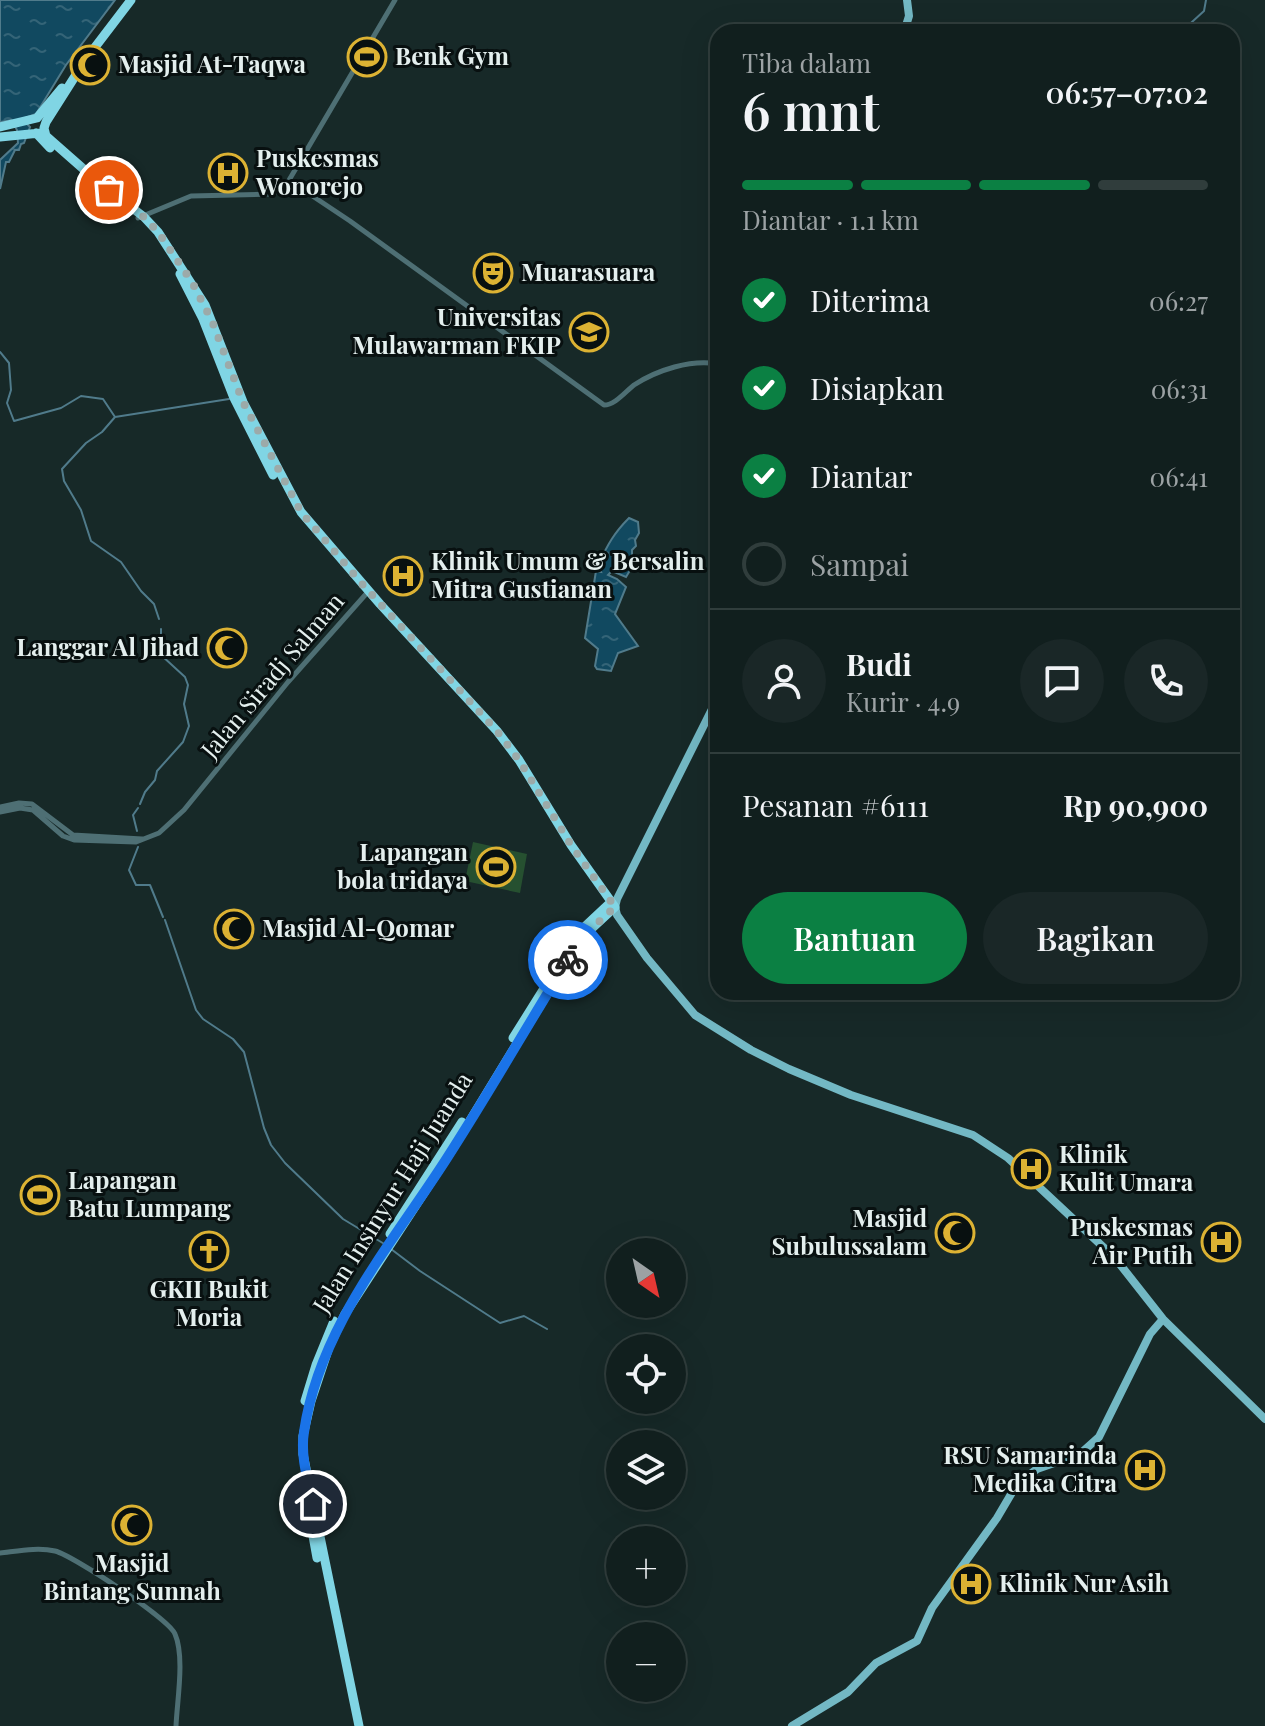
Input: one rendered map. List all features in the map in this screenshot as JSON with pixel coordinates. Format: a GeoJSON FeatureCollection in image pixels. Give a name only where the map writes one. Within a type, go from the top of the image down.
{"type":"FeatureCollection","features":[{"type":"Feature","properties":{"kind":"highway"},"geometry":{"type":"LineString","coordinates":[[38,130],[83,54],[128,0]]}},
{"type":"Feature","properties":{"kind":"highway"},"geometry":{"type":"LineString","coordinates":[[38,130],[128,0]]}},
{"type":"Feature","properties":{"kind":"highway"},"geometry":{"type":"LineString","coordinates":[[0,132],[38,130],[67,162],[141,217],[183,279],[285,498],[366,594],[499,740],[613,907]]}},
{"type":"Feature","properties":{"kind":"highway"},"geometry":{"type":"LineString","coordinates":[[233,388],[301,512],[380,604],[490,722],[519,760],[548,815]]}},
{"type":"Feature","properties":{"kind":"highway","name":"Jalan Insinyur Haji Juanda"},"geometry":{"type":"LineString","coordinates":[[356,1726],[303,1454],[304,1427],[319,1366],[381,1252],[475,1109],[580,931],[613,907]]}},
{"type":"Feature","properties":{"kind":"main road"},"geometry":{"type":"LineString","coordinates":[[906,24],[907,0]]}},
{"type":"Feature","properties":{"kind":"main road"},"geometry":{"type":"LineString","coordinates":[[710,713],[613,907],[647,958],[695,1015],[751,1050],[851,1095],[973,1135],[998,1150],[1115,1258],[1163,1319],[1265,1419]]}},
{"type":"Feature","properties":{"kind":"main road"},"geometry":{"type":"LineString","coordinates":[[792,1726],[848,1692],[876,1663],[917,1641],[932,1608],[997,1518],[1017,1484],[1037,1469],[1080,1454],[1099,1437],[1144,1345],[1163,1319]]}},
{"type":"Feature","properties":{"kind":"street"},"geometry":{"type":"LineString","coordinates":[[141,217],[198,194],[272,194],[290,181],[395,0]]}},
{"type":"Feature","properties":{"kind":"street"},"geometry":{"type":"LineString","coordinates":[[290,181],[604,405],[610,405],[656,373],[710,363]]}},
{"type":"Feature","properties":{"kind":"street","name":"Jalan Siradj Salman"},"geometry":{"type":"LineString","coordinates":[[0,810],[33,810],[71,839],[143,840],[168,827],[366,594]]}},
{"type":"Feature","properties":{"kind":"street"},"geometry":{"type":"LineString","coordinates":[[0,1553],[46,1549],[64,1554],[112,1583],[173,1630],[178,1654],[176,1726]]}},
{"type":"Feature","properties":{"kind":"green space","name":"Lapangan bola tridaya"},"geometry":{"type":"Polygon","coordinates":[[[473,842],[527,854],[520,893],[465,881],[473,842]]]}},
{"type":"Feature","properties":{"kind":"water"},"geometry":{"type":"Polygon","coordinates":[[[0,0],[115,0],[66,65],[36,114],[22,119],[30,127],[24,143],[6,162],[0,189],[0,160],[18,143],[17,130],[11,120],[0,122],[0,0]]]}},
{"type":"Feature","properties":{"kind":"water"},"geometry":{"type":"Polygon","coordinates":[[[629,518],[638,522],[639,533],[632,550],[632,567],[626,577],[612,571],[608,575],[626,587],[615,614],[638,646],[618,653],[611,671],[597,669],[598,649],[585,638],[596,571],[601,572],[598,565],[605,551],[629,518]]]}},
{"type":"Feature","properties":{"kind":"waterway"},"geometry":{"type":"LineString","coordinates":[[1190,24],[1204,11],[1206,0]]}},
{"type":"Feature","properties":{"kind":"waterway"},"geometry":{"type":"LineString","coordinates":[[0,352],[9,363],[11,390],[7,403],[14,421],[61,408],[81,396],[103,399],[115,417],[62,469],[64,481],[81,510],[91,541],[121,562],[154,604],[159,619]]}},
{"type":"Feature","properties":{"kind":"waterway"},"geometry":{"type":"LineString","coordinates":[[115,417],[229,399]]}},
{"type":"Feature","properties":{"kind":"waterway"},"geometry":{"type":"LineString","coordinates":[[140,804],[157,771],[183,742],[189,726],[184,704],[188,685],[185,677],[161,655],[161,629]]}},
{"type":"Feature","properties":{"kind":"waterway"},"geometry":{"type":"LineString","coordinates":[[137,831],[133,815],[138,808]]}},
{"type":"Feature","properties":{"kind":"waterway"},"geometry":{"type":"LineString","coordinates":[[138,847],[129,870],[136,885],[150,885],[163,917]]}},
{"type":"Feature","properties":{"kind":"waterway"},"geometry":{"type":"LineString","coordinates":[[165,920],[196,1010],[203,1019],[233,1039],[244,1052],[271,1145],[285,1163],[343,1219],[386,1245]]}},
{"type":"Feature","properties":{"kind":"waterway"},"geometry":{"type":"LineString","coordinates":[[391,1249],[500,1323],[524,1316],[547,1329]]}},
{"type":"Feature","properties":{"kind":"way so far"},"geometry":{"type":"LineString","coordinates":[[109,190],[158,232],[192,282],[212,321],[243,402],[301,512],[363,585],[497,731],[615,907],[588,932],[568,960]]}},
{"type":"Feature","properties":{"kind":"place","name":"Benk Gym"},"geometry":{"type":"Point","coordinates":[367,57]}},
{"type":"Feature","properties":{"kind":"place","name":"Masjid At-Taqwa"},"geometry":{"type":"Point","coordinates":[90,65]}},
{"type":"Feature","properties":{"kind":"place","name":"Puskesmas Wonorejo"},"geometry":{"type":"Point","coordinates":[228,173]}},
{"type":"Feature","properties":{"kind":"place","name":"Muarasuara"},"geometry":{"type":"Point","coordinates":[493,273]}},
{"type":"Feature","properties":{"kind":"place","name":"Universitas Mulawarman FKIP"},"geometry":{"type":"Point","coordinates":[589,332]}},
{"type":"Feature","properties":{"kind":"place","name":"Klinik Umum & Bersalin Mitra Gustianan"},"geometry":{"type":"Point","coordinates":[403,576]}},
{"type":"Feature","properties":{"kind":"place","name":"Langgar Al Jihad"},"geometry":{"type":"Point","coordinates":[227,648]}},
{"type":"Feature","properties":{"kind":"place","name":"Lapangan bola tridaya"},"geometry":{"type":"Point","coordinates":[496,867]}},
{"type":"Feature","properties":{"kind":"place","name":"Masjid Al-Qomar"},"geometry":{"type":"Point","coordinates":[234,929]}},
{"type":"Feature","properties":{"kind":"place","name":"Klinik Kulit Umara"},"geometry":{"type":"Point","coordinates":[1031,1169]}},
{"type":"Feature","properties":{"kind":"place","name":"Lapangan Batu Lumpang"},"geometry":{"type":"Point","coordinates":[40,1195]}},
{"type":"Feature","properties":{"kind":"place","name":"Masjid Subulussalam"},"geometry":{"type":"Point","coordinates":[955,1233]}},
{"type":"Feature","properties":{"kind":"place","name":"Puskesmas Air Putih"},"geometry":{"type":"Point","coordinates":[1221,1242]}},
{"type":"Feature","properties":{"kind":"place","name":"GKII Bukit Moria"},"geometry":{"type":"Point","coordinates":[209,1251]}},
{"type":"Feature","properties":{"kind":"place","name":"RSU Samarinda Medika Citra"},"geometry":{"type":"Point","coordinates":[1145,1470]}},
{"type":"Feature","properties":{"kind":"place","name":"Masjid Bintang Sunnah"},"geometry":{"type":"Point","coordinates":[132,1525]}},
{"type":"Feature","properties":{"kind":"place","name":"Klinik Nur Asih"},"geometry":{"type":"Point","coordinates":[971,1584]}},
{"type":"Feature","properties":{"kind":"route"},"geometry":{"type":"LineString","coordinates":[[313,1504],[303,1454],[304,1427],[336,1331],[568,960]]}}]}
